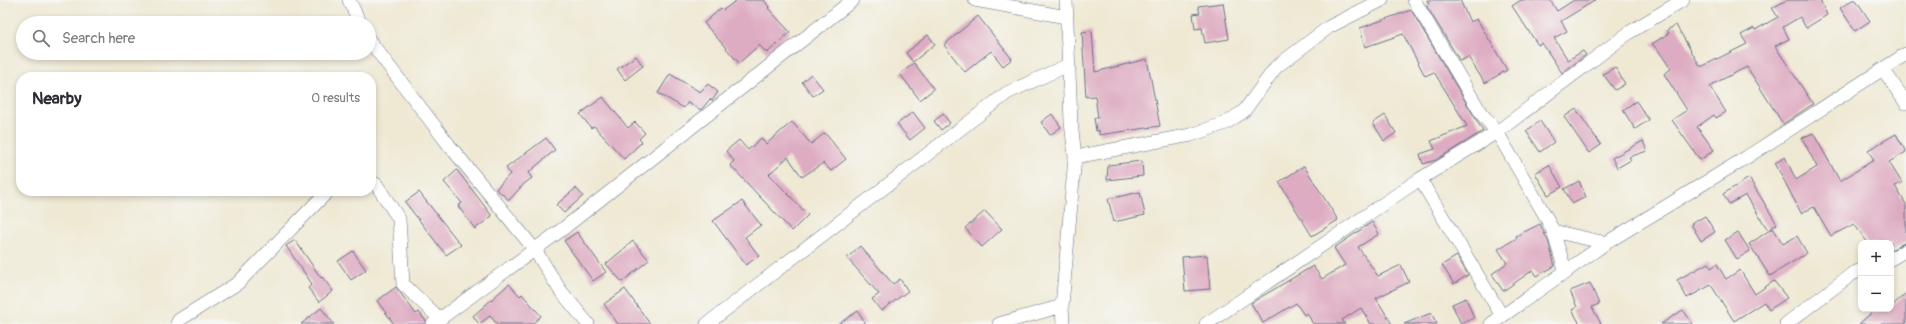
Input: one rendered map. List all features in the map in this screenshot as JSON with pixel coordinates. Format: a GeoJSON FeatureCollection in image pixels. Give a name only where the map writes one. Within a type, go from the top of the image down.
{"type":"FeatureCollection","features":[{"type":"Feature","properties":{"kind":"street"},"geometry":{"type":"LineString","coordinates":[[349,0],[357,16]]}},
{"type":"Feature","properties":{"kind":"street"},"geometry":{"type":"LineString","coordinates":[[376,184],[399,219],[403,284],[436,321],[535,250],[853,0]]}},
{"type":"Feature","properties":{"kind":"street"},"geometry":{"type":"LineString","coordinates":[[975,0],[1066,17]]}},
{"type":"Feature","properties":{"kind":"street"},"geometry":{"type":"LineString","coordinates":[[1063,324],[1062,306],[1075,157],[1068,65],[1066,0]]}},
{"type":"Feature","properties":{"kind":"street"},"geometry":{"type":"LineString","coordinates":[[1075,157],[1191,135],[1226,123],[1244,111],[1276,67],[1330,27],[1382,0]]}},
{"type":"Feature","properties":{"kind":"street"},"geometry":{"type":"LineString","coordinates":[[1414,0],[1481,113],[1497,132],[1554,231],[1566,273]]}},
{"type":"Feature","properties":{"kind":"street"},"geometry":{"type":"LineString","coordinates":[[1206,324],[1420,179],[1497,132],[1630,32],[1683,0]]}},
{"type":"Feature","properties":{"kind":"street"},"geometry":{"type":"LineString","coordinates":[[376,49],[449,145],[535,250],[560,290],[588,324]]}},
{"type":"Feature","properties":{"kind":"street"},"geometry":{"type":"LineString","coordinates":[[1491,324],[1566,273],[1606,243],[1747,157],[1906,54]]}},
{"type":"Feature","properties":{"kind":"street"},"geometry":{"type":"LineString","coordinates":[[706,324],[1007,93],[1068,65]]}},
{"type":"Feature","properties":{"kind":"street"},"geometry":{"type":"LineString","coordinates":[[1884,69],[1906,103]]}},
{"type":"Feature","properties":{"kind":"street"},"geometry":{"type":"LineString","coordinates":[[1420,179],[1502,316]]}},
{"type":"Feature","properties":{"kind":"street"},"geometry":{"type":"LineString","coordinates":[[177,324],[179,320],[238,283],[323,196]]}},
{"type":"Feature","properties":{"kind":"street"},"geometry":{"type":"LineString","coordinates":[[1554,231],[1606,243]]}},
{"type":"Feature","properties":{"kind":"street"},"geometry":{"type":"LineString","coordinates":[[1894,257],[1906,250]]}},
{"type":"Feature","properties":{"kind":"street"},"geometry":{"type":"LineString","coordinates":[[1786,324],[1852,274],[1858,271]]}},
{"type":"Feature","properties":{"kind":"street"},"geometry":{"type":"LineString","coordinates":[[999,324],[1062,306]]}},
{"type":"Feature","properties":{"kind":"building"},"geometry":{"type":"Polygon","coordinates":[[[737,0],[764,0],[769,7],[768,8],[790,32],[767,53],[759,45],[739,63],[704,23],[721,8],[723,10],[737,0]]]}},
{"type":"Feature","properties":{"kind":"building"},"geometry":{"type":"Polygon","coordinates":[[[1427,0],[1460,0],[1470,22],[1477,19],[1507,70],[1485,83],[1468,57],[1460,61],[1426,5],[1429,4],[1427,0]]]}},
{"type":"Feature","properties":{"kind":"building"},"geometry":{"type":"Polygon","coordinates":[[[1521,0],[1550,0],[1557,11],[1574,0],[1596,0],[1561,21],[1567,31],[1554,38],[1568,60],[1583,51],[1586,55],[1562,73],[1542,43],[1538,45],[1512,6],[1521,0]]]}},
{"type":"Feature","properties":{"kind":"building"},"geometry":{"type":"Polygon","coordinates":[[[1787,0],[1820,0],[1827,15],[1806,28],[1800,17],[1783,27],[1789,39],[1775,46],[1813,104],[1783,124],[1747,67],[1713,84],[1714,85],[1710,87],[1726,112],[1716,118],[1714,115],[1697,127],[1714,150],[1700,160],[1672,120],[1687,110],[1664,74],[1671,69],[1652,44],[1669,33],[1667,30],[1676,25],[1700,66],[1703,66],[1747,44],[1741,35],[1754,28],[1755,30],[1778,17],[1772,8],[1787,0]]]}},
{"type":"Feature","properties":{"kind":"building"},"geometry":{"type":"Polygon","coordinates":[[[1852,0],[1856,0],[1870,21],[1855,31],[1840,8],[1852,0]]]}},
{"type":"Feature","properties":{"kind":"building"},"geometry":{"type":"Polygon","coordinates":[[[1223,3],[1229,39],[1205,43],[1202,28],[1195,29],[1193,14],[1200,13],[1198,6],[1223,3]]]}},
{"type":"Feature","properties":{"kind":"building"},"geometry":{"type":"Polygon","coordinates":[[[1411,10],[1483,131],[1436,160],[1423,164],[1420,154],[1435,149],[1431,141],[1467,126],[1434,72],[1425,76],[1403,34],[1365,47],[1360,28],[1411,10]]]}},
{"type":"Feature","properties":{"kind":"building"},"geometry":{"type":"Polygon","coordinates":[[[978,16],[1012,59],[1003,66],[991,51],[965,72],[944,45],[978,16]]]}},
{"type":"Feature","properties":{"kind":"building"},"geometry":{"type":"Polygon","coordinates":[[[1092,31],[1095,72],[1147,59],[1160,126],[1099,135],[1099,130],[1096,131],[1094,118],[1098,118],[1095,96],[1086,97],[1082,32],[1092,31]]]}},
{"type":"Feature","properties":{"kind":"building"},"geometry":{"type":"Polygon","coordinates":[[[928,35],[935,44],[913,62],[906,53],[928,35]]]}},
{"type":"Feature","properties":{"kind":"building"},"geometry":{"type":"Polygon","coordinates":[[[636,56],[643,66],[625,80],[617,69],[636,56]]]}},
{"type":"Feature","properties":{"kind":"building"},"geometry":{"type":"Polygon","coordinates":[[[914,63],[934,89],[920,100],[900,74],[914,63]]]}},
{"type":"Feature","properties":{"kind":"building"},"geometry":{"type":"Polygon","coordinates":[[[1615,67],[1625,84],[1615,90],[1603,74],[1615,67]]]}},
{"type":"Feature","properties":{"kind":"building"},"geometry":{"type":"Polygon","coordinates":[[[670,74],[700,92],[708,84],[718,92],[712,101],[710,99],[701,110],[688,102],[684,108],[658,93],[670,74]]]}},
{"type":"Feature","properties":{"kind":"building"},"geometry":{"type":"Polygon","coordinates":[[[811,74],[823,89],[813,96],[802,82],[811,74]]]}},
{"type":"Feature","properties":{"kind":"building"},"geometry":{"type":"Polygon","coordinates":[[[603,97],[628,128],[635,122],[645,133],[639,139],[642,142],[624,159],[594,126],[591,128],[580,114],[603,97]]]}},
{"type":"Feature","properties":{"kind":"building"},"geometry":{"type":"Polygon","coordinates":[[[1636,101],[1649,120],[1635,129],[1623,110],[1636,101]]]}},
{"type":"Feature","properties":{"kind":"building"},"geometry":{"type":"Polygon","coordinates":[[[1576,109],[1601,145],[1589,153],[1564,117],[1576,109]]]}},
{"type":"Feature","properties":{"kind":"building"},"geometry":{"type":"Polygon","coordinates":[[[913,112],[925,128],[910,140],[897,124],[913,112]]]}},
{"type":"Feature","properties":{"kind":"building"},"geometry":{"type":"Polygon","coordinates":[[[943,114],[950,123],[941,130],[934,121],[943,114]]]}},
{"type":"Feature","properties":{"kind":"building"},"geometry":{"type":"Polygon","coordinates":[[[1052,114],[1061,127],[1050,135],[1041,122],[1052,114]]]}},
{"type":"Feature","properties":{"kind":"building"},"geometry":{"type":"Polygon","coordinates":[[[1385,115],[1396,133],[1384,141],[1373,123],[1385,115]]]}},
{"type":"Feature","properties":{"kind":"building"},"geometry":{"type":"Polygon","coordinates":[[[1540,121],[1554,142],[1540,152],[1526,131],[1540,121]]]}},
{"type":"Feature","properties":{"kind":"building"},"geometry":{"type":"Polygon","coordinates":[[[792,122],[811,144],[825,133],[846,159],[831,171],[823,163],[802,177],[788,157],[769,174],[808,215],[792,231],[730,165],[734,161],[726,151],[739,140],[748,150],[761,138],[766,144],[792,122]]]}},
{"type":"Feature","properties":{"kind":"building"},"geometry":{"type":"Polygon","coordinates":[[[1813,133],[1840,181],[1874,160],[1868,150],[1896,134],[1906,152],[1889,162],[1902,183],[1895,186],[1906,204],[1906,242],[1894,248],[1894,240],[1866,240],[1854,224],[1831,236],[1814,207],[1801,213],[1775,163],[1785,157],[1796,180],[1817,167],[1802,138],[1813,133]]]}},
{"type":"Feature","properties":{"kind":"building"},"geometry":{"type":"Polygon","coordinates":[[[546,138],[555,150],[528,173],[532,178],[509,200],[496,189],[510,174],[506,168],[546,138]]]}},
{"type":"Feature","properties":{"kind":"building"},"geometry":{"type":"Polygon","coordinates":[[[1643,141],[1647,151],[1629,157],[1631,160],[1617,168],[1612,158],[1643,141]]]}},
{"type":"Feature","properties":{"kind":"building"},"geometry":{"type":"Polygon","coordinates":[[[1142,161],[1143,176],[1107,180],[1108,165],[1142,161]]]}},
{"type":"Feature","properties":{"kind":"building"},"geometry":{"type":"Polygon","coordinates":[[[1549,165],[1562,187],[1548,195],[1535,173],[1549,165]]]}},
{"type":"Feature","properties":{"kind":"building"},"geometry":{"type":"Polygon","coordinates":[[[1304,166],[1338,220],[1312,236],[1279,182],[1304,166]]]}},
{"type":"Feature","properties":{"kind":"building"},"geometry":{"type":"Polygon","coordinates":[[[457,170],[492,216],[475,229],[458,206],[462,203],[444,182],[457,170]]]}},
{"type":"Feature","properties":{"kind":"building"},"geometry":{"type":"Polygon","coordinates":[[[1749,178],[1777,224],[1768,230],[1746,195],[1729,204],[1723,194],[1749,178]]]}},
{"type":"Feature","properties":{"kind":"building"},"geometry":{"type":"Polygon","coordinates":[[[1579,181],[1586,197],[1572,204],[1564,189],[1579,181]]]}},
{"type":"Feature","properties":{"kind":"building"},"geometry":{"type":"Polygon","coordinates":[[[576,188],[583,196],[564,213],[556,205],[576,188]]]}},
{"type":"Feature","properties":{"kind":"building"},"geometry":{"type":"Polygon","coordinates":[[[419,192],[461,245],[446,255],[405,202],[419,192]]]}},
{"type":"Feature","properties":{"kind":"building"},"geometry":{"type":"Polygon","coordinates":[[[1140,192],[1145,215],[1114,222],[1108,199],[1140,192]]]}},
{"type":"Feature","properties":{"kind":"building"},"geometry":{"type":"Polygon","coordinates":[[[742,201],[761,225],[745,237],[759,256],[746,265],[713,221],[742,201]]]}},
{"type":"Feature","properties":{"kind":"building"},"geometry":{"type":"Polygon","coordinates":[[[985,211],[1002,229],[982,247],[965,228],[985,211]]]}},
{"type":"Feature","properties":{"kind":"building"},"geometry":{"type":"Polygon","coordinates":[[[1705,216],[1715,232],[1701,241],[1691,224],[1705,216]]]}},
{"type":"Feature","properties":{"kind":"building"},"geometry":{"type":"Polygon","coordinates":[[[1372,222],[1379,234],[1358,247],[1378,276],[1401,265],[1409,282],[1376,298],[1392,324],[1371,324],[1361,308],[1342,320],[1345,324],[1313,324],[1307,313],[1304,315],[1296,303],[1263,323],[1251,303],[1313,266],[1322,279],[1345,265],[1334,248],[1372,222]]]}},
{"type":"Feature","properties":{"kind":"building"},"geometry":{"type":"Polygon","coordinates":[[[1540,224],[1548,241],[1555,266],[1537,276],[1533,270],[1503,291],[1492,274],[1507,263],[1498,249],[1517,238],[1516,236],[1540,224]]]}},
{"type":"Feature","properties":{"kind":"building"},"geometry":{"type":"Polygon","coordinates":[[[1773,228],[1783,244],[1797,236],[1807,253],[1770,276],[1749,244],[1773,228]]]}},
{"type":"Feature","properties":{"kind":"building"},"geometry":{"type":"Polygon","coordinates":[[[577,232],[606,272],[593,281],[564,241],[577,232]]]}},
{"type":"Feature","properties":{"kind":"building"},"geometry":{"type":"Polygon","coordinates":[[[1738,232],[1750,251],[1737,259],[1725,240],[1738,232]]]}},
{"type":"Feature","properties":{"kind":"building"},"geometry":{"type":"Polygon","coordinates":[[[295,240],[321,278],[322,277],[333,291],[319,302],[308,288],[312,284],[286,246],[295,240]]]}},
{"type":"Feature","properties":{"kind":"building"},"geometry":{"type":"Polygon","coordinates":[[[633,241],[649,260],[622,282],[606,264],[633,241]]]}},
{"type":"Feature","properties":{"kind":"building"},"geometry":{"type":"Polygon","coordinates":[[[860,246],[893,284],[900,279],[908,291],[881,311],[872,299],[879,294],[847,258],[860,246]]]}},
{"type":"Feature","properties":{"kind":"building"},"geometry":{"type":"Polygon","coordinates":[[[353,251],[366,270],[351,280],[338,261],[353,251]]]}},
{"type":"Feature","properties":{"kind":"building"},"geometry":{"type":"Polygon","coordinates":[[[1207,255],[1210,289],[1185,291],[1182,257],[1207,255]]]}},
{"type":"Feature","properties":{"kind":"building"},"geometry":{"type":"Polygon","coordinates":[[[1457,256],[1468,275],[1454,284],[1442,265],[1457,256]]]}},
{"type":"Feature","properties":{"kind":"building"},"geometry":{"type":"Polygon","coordinates":[[[1708,263],[1711,268],[1717,264],[1726,279],[1740,270],[1755,294],[1774,281],[1787,298],[1769,310],[1764,302],[1734,321],[1711,285],[1687,298],[1677,280],[1708,263]]]}},
{"type":"Feature","properties":{"kind":"building"},"geometry":{"type":"Polygon","coordinates":[[[1590,283],[1599,304],[1592,307],[1601,324],[1580,324],[1572,310],[1577,307],[1570,291],[1590,283]]]}},
{"type":"Feature","properties":{"kind":"building"},"geometry":{"type":"Polygon","coordinates":[[[509,284],[520,296],[522,294],[541,316],[532,324],[497,324],[490,316],[479,324],[473,316],[509,284]]]}},
{"type":"Feature","properties":{"kind":"building"},"geometry":{"type":"Polygon","coordinates":[[[396,287],[416,314],[419,312],[426,321],[425,324],[394,324],[377,301],[396,287]]]}},
{"type":"Feature","properties":{"kind":"building"},"geometry":{"type":"Polygon","coordinates":[[[625,289],[650,324],[618,324],[604,304],[625,289]]]}},
{"type":"Feature","properties":{"kind":"building"},"geometry":{"type":"Polygon","coordinates":[[[1906,293],[1906,324],[1859,324],[1873,312],[1894,312],[1894,304],[1906,293]]]}},
{"type":"Feature","properties":{"kind":"building"},"geometry":{"type":"Polygon","coordinates":[[[1466,298],[1474,318],[1461,324],[1452,304],[1466,298]]]}},
{"type":"Feature","properties":{"kind":"building"},"geometry":{"type":"Polygon","coordinates":[[[321,308],[334,324],[301,324],[321,308]]]}},
{"type":"Feature","properties":{"kind":"building"},"geometry":{"type":"Polygon","coordinates":[[[1683,310],[1693,324],[1661,324],[1683,310]]]}},
{"type":"Feature","properties":{"kind":"building"},"geometry":{"type":"Polygon","coordinates":[[[858,311],[866,324],[838,324],[858,311]]]}},
{"type":"Feature","properties":{"kind":"building"},"geometry":{"type":"Polygon","coordinates":[[[1431,313],[1437,324],[1404,324],[1431,313]]]}}]}
